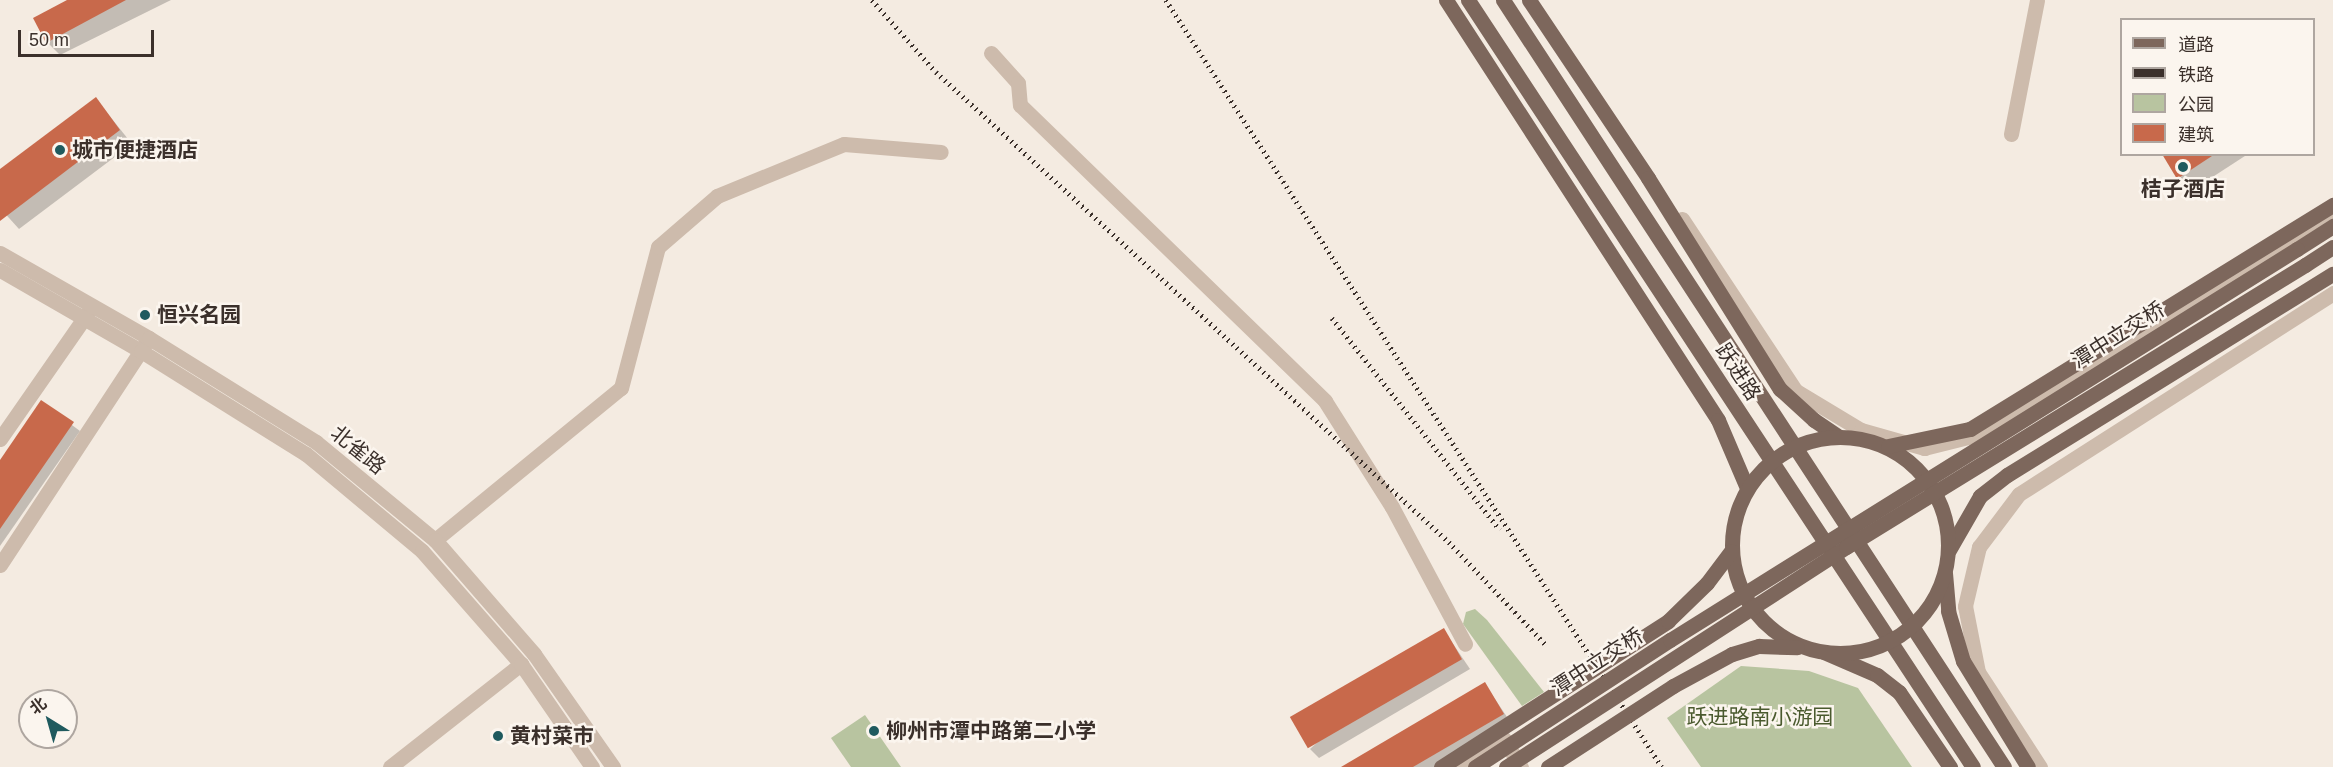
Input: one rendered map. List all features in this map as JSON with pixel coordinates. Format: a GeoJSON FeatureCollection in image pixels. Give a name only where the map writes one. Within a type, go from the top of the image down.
{"type":"FeatureCollection","features":[{"type":"Feature","properties":{"kind":"main road"},"geometry":{"type":"LineString","coordinates":[[1446,0],[1718,420],[1747,488]]}},
{"type":"Feature","properties":{"kind":"main road","name":"跃进路"},"geometry":{"type":"LineString","coordinates":[[1468,0],[1973,767]]}},
{"type":"Feature","properties":{"kind":"main road","name":"跃进路"},"geometry":{"type":"LineString","coordinates":[[1503,0],[2004,767]]}},
{"type":"Feature","properties":{"kind":"main road"},"geometry":{"type":"LineString","coordinates":[[1529,0],[1648,178],[1780,389],[1814,420],[1838,436]]}},
{"type":"Feature","properties":{"kind":"main road"},"geometry":{"type":"LineString","coordinates":[[1888,447],[1970,429],[2333,205]]}},
{"type":"Feature","properties":{"kind":"main road","name":"潭中立交桥"},"geometry":{"type":"LineString","coordinates":[[1475,767],[1699,622],[2333,226]]}},
{"type":"Feature","properties":{"kind":"main road","name":"潭中立交桥"},"geometry":{"type":"LineString","coordinates":[[1506,767],[1856,541],[2333,247]]}},
{"type":"Feature","properties":{"kind":"main road"},"geometry":{"type":"LineString","coordinates":[[1949,550],[1980,496],[2007,475],[2333,274]]}},
{"type":"Feature","properties":{"kind":"main road"},"geometry":{"type":"LineString","coordinates":[[1441,767],[1668,621],[1707,583],[1731,551],[1747,488],[1764,467],[1786,450],[1811,440],[1838,436],[1865,438],[1905,456],[1934,489],[1948,530],[1949,550],[1945,573],[1948,611],[1963,661],[2028,767]]}},
{"type":"Feature","properties":{"kind":"main road"},"geometry":{"type":"LineString","coordinates":[[1731,551],[1742,592],[1753,610],[1767,626],[1804,647]]}},
{"type":"Feature","properties":{"kind":"main road"},"geometry":{"type":"LineString","coordinates":[[1824,652],[1863,651],[1899,636],[1928,609],[1945,573]]}},
{"type":"Feature","properties":{"kind":"main road"},"geometry":{"type":"LineString","coordinates":[[1548,767],[1673,686],[1732,654],[1759,645],[1804,647],[1824,652],[1869,671],[1899,692],[1950,767]]}},
{"type":"Feature","properties":{"kind":"street"},"geometry":{"type":"LineString","coordinates":[[1538,0],[1796,391],[1861,430],[1924,448],[1988,432],[2333,214]]}},
{"type":"Feature","properties":{"kind":"street"},"geometry":{"type":"LineString","coordinates":[[2011,135],[2037,0]]}},
{"type":"Feature","properties":{"kind":"street"},"geometry":{"type":"LineString","coordinates":[[991,53],[1018,83],[1020,105],[1325,401],[1392,507],[1465,644]]}},
{"type":"Feature","properties":{"kind":"street"},"geometry":{"type":"LineString","coordinates":[[435,540],[621,388],[658,247],[717,196],[844,144],[941,152]]}},
{"type":"Feature","properties":{"kind":"street","name":"北雀路"},"geometry":{"type":"LineString","coordinates":[[0,253],[88,312]]}},
{"type":"Feature","properties":{"kind":"street","name":"北雀路"},"geometry":{"type":"LineString","coordinates":[[0,270],[88,312],[316,442],[435,540],[534,654],[614,767]]}},
{"type":"Feature","properties":{"kind":"street"},"geometry":{"type":"LineString","coordinates":[[2040,767],[1978,672],[1965,606],[1979,547],[2019,494],[2333,293]]}},
{"type":"Feature","properties":{"kind":"street"},"geometry":{"type":"LineString","coordinates":[[0,439],[88,312]]}},
{"type":"Feature","properties":{"kind":"street"},"geometry":{"type":"LineString","coordinates":[[0,564],[145,344]]}},
{"type":"Feature","properties":{"kind":"street","name":"北雀路"},"geometry":{"type":"LineString","coordinates":[[145,344],[306,454],[422,550],[521,664],[592,767]]}},
{"type":"Feature","properties":{"kind":"street"},"geometry":{"type":"LineString","coordinates":[[390,767],[521,664]]}},
{"type":"Feature","properties":{"kind":"street"},"geometry":{"type":"LineString","coordinates":[[1459,767],[1504,739],[1521,767]]}},
{"type":"Feature","properties":{"kind":"green space"},"geometry":{"type":"Polygon","coordinates":[[[1475,609],[1487,620],[1544,692],[1522,706],[1463,624],[1466,612],[1475,609]]]}},
{"type":"Feature","properties":{"kind":"green space","name":"跃进路南小游园"},"geometry":{"type":"Polygon","coordinates":[[[1741,666],[1809,671],[1858,688],[1912,767],[1701,767],[1667,718],[1741,666]]]}},
{"type":"Feature","properties":{"kind":"green space"},"geometry":{"type":"Polygon","coordinates":[[[865,715],[901,767],[851,767],[831,738],[865,715]]]}},
{"type":"Feature","properties":{"kind":"building"},"geometry":{"type":"Polygon","coordinates":[[[67,0],[126,0],[46,43],[33,18],[67,0]]]}},
{"type":"Feature","properties":{"kind":"building","name":"城市便捷酒店"},"geometry":{"type":"Polygon","coordinates":[[[96,97],[120,130],[0,221],[0,169],[96,97]]]}},
{"type":"Feature","properties":{"kind":"building","name":"桔子酒店"},"geometry":{"type":"Polygon","coordinates":[[[2163,156],[2212,156],[2177,179],[2163,156]]]}},
{"type":"Feature","properties":{"kind":"building"},"geometry":{"type":"Polygon","coordinates":[[[41,400],[74,422],[0,529],[0,460],[41,400]]]}},
{"type":"Feature","properties":{"kind":"building"},"geometry":{"type":"Polygon","coordinates":[[[1444,628],[1462,659],[1308,748],[1290,717],[1444,628]]]}},
{"type":"Feature","properties":{"kind":"building"},"geometry":{"type":"Polygon","coordinates":[[[1485,682],[1504,714],[1413,767],[1341,767],[1485,682]]]}},
{"type":"Feature","properties":{"kind":"railway"},"geometry":{"type":"LineString","coordinates":[[872,0],[936,72],[1449,542],[1546,645]]}},
{"type":"Feature","properties":{"kind":"railway"},"geometry":{"type":"LineString","coordinates":[[1166,0],[1662,767]]}},
{"type":"Feature","properties":{"kind":"railway"},"geometry":{"type":"LineString","coordinates":[[1332,318],[1500,530]]}},
{"type":"Feature","properties":{"kind":"place","name":"城市便捷酒店"},"geometry":{"type":"Point","coordinates":[60,150]}},
{"type":"Feature","properties":{"kind":"place","name":"桔子酒店"},"geometry":{"type":"Point","coordinates":[2183,167]}},
{"type":"Feature","properties":{"kind":"place","name":"恒兴名园"},"geometry":{"type":"Point","coordinates":[145,315]}},
{"type":"Feature","properties":{"kind":"place","name":"柳州市潭中路第二小学"},"geometry":{"type":"Point","coordinates":[874,731]}},
{"type":"Feature","properties":{"kind":"place","name":"黄村菜市"},"geometry":{"type":"Point","coordinates":[498,736]}}]}
